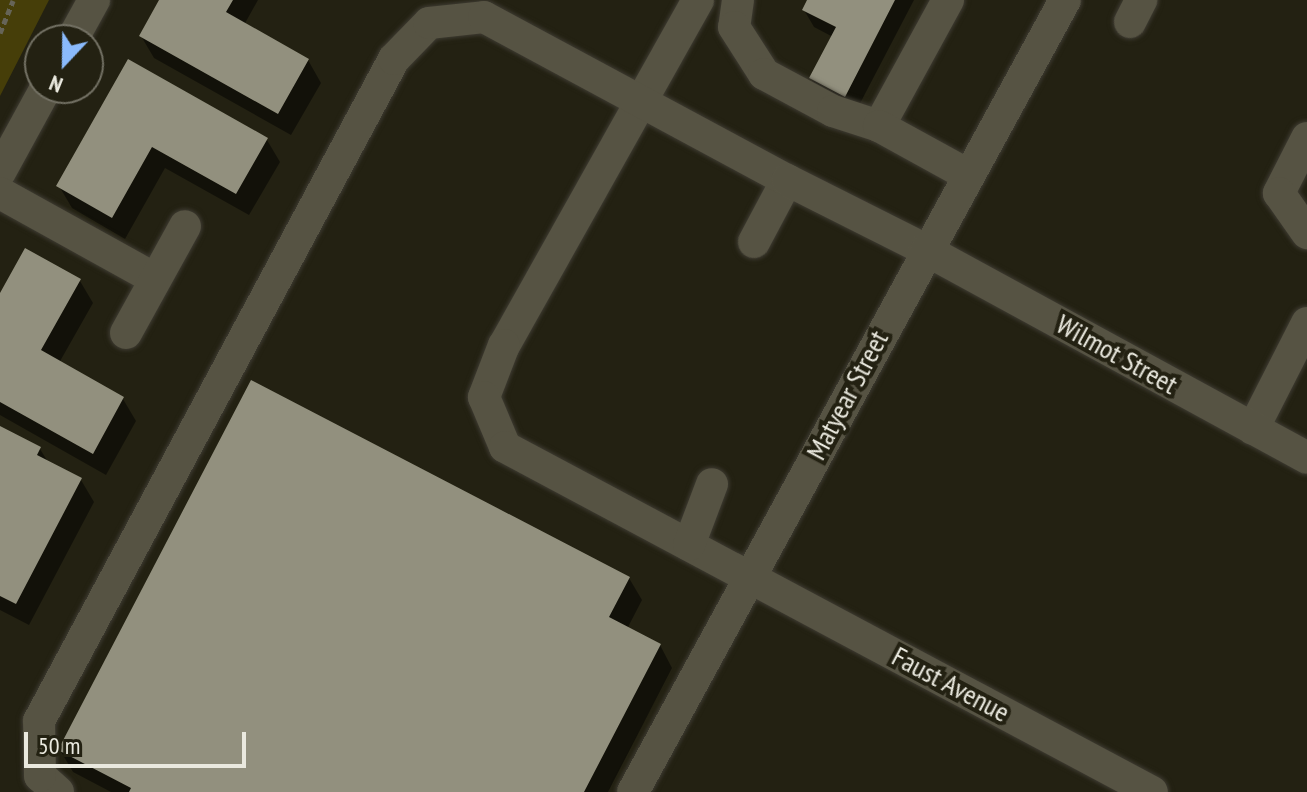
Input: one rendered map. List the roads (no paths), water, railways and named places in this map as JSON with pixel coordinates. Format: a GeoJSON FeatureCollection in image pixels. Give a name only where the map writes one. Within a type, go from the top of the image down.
{"type":"FeatureCollection","features":[{"type":"Feature","properties":{"kind":"street"},"geometry":{"type":"LineString","coordinates":[[81,24],[94,0]]}},
{"type":"Feature","properties":{"kind":"street","name":"Faust Avenue"},"geometry":{"type":"LineString","coordinates":[[698,0],[504,345],[484,397],[505,447],[1152,792]]}},
{"type":"Feature","properties":{"kind":"street"},"geometry":{"type":"LineString","coordinates":[[738,0],[734,27],[764,74],[833,111],[879,126],[968,175]]}},
{"type":"Feature","properties":{"kind":"street"},"geometry":{"type":"LineString","coordinates":[[879,126],[948,0]]}},
{"type":"Feature","properties":{"kind":"street","name":"Matyear Street"},"geometry":{"type":"LineString","coordinates":[[633,792],[1065,0]]}},
{"type":"Feature","properties":{"kind":"street","name":"Wilmot Street"},"geometry":{"type":"LineString","coordinates":[[58,792],[40,776],[39,721],[394,59],[429,23],[484,17],[787,180],[926,250],[1307,458]]}},
{"type":"Feature","properties":{"kind":"street"},"geometry":{"type":"LineString","coordinates":[[0,172],[37,104]]}},
{"type":"Feature","properties":{"kind":"street"},"geometry":{"type":"LineString","coordinates":[[1307,138],[1279,193],[1307,233]]}},
{"type":"Feature","properties":{"kind":"street"},"geometry":{"type":"LineString","coordinates":[[754,242],[787,180]]}},
{"type":"Feature","properties":{"kind":"street"},"geometry":{"type":"LineString","coordinates":[[0,193],[155,279]]}},
{"type":"Feature","properties":{"kind":"street"},"geometry":{"type":"LineString","coordinates":[[126,333],[185,226]]}},
{"type":"Feature","properties":{"kind":"street"},"geometry":{"type":"LineString","coordinates":[[1253,429],[1307,323]]}},
{"type":"Feature","properties":{"kind":"street"},"geometry":{"type":"LineString","coordinates":[[689,545],[712,484]]}}]}
